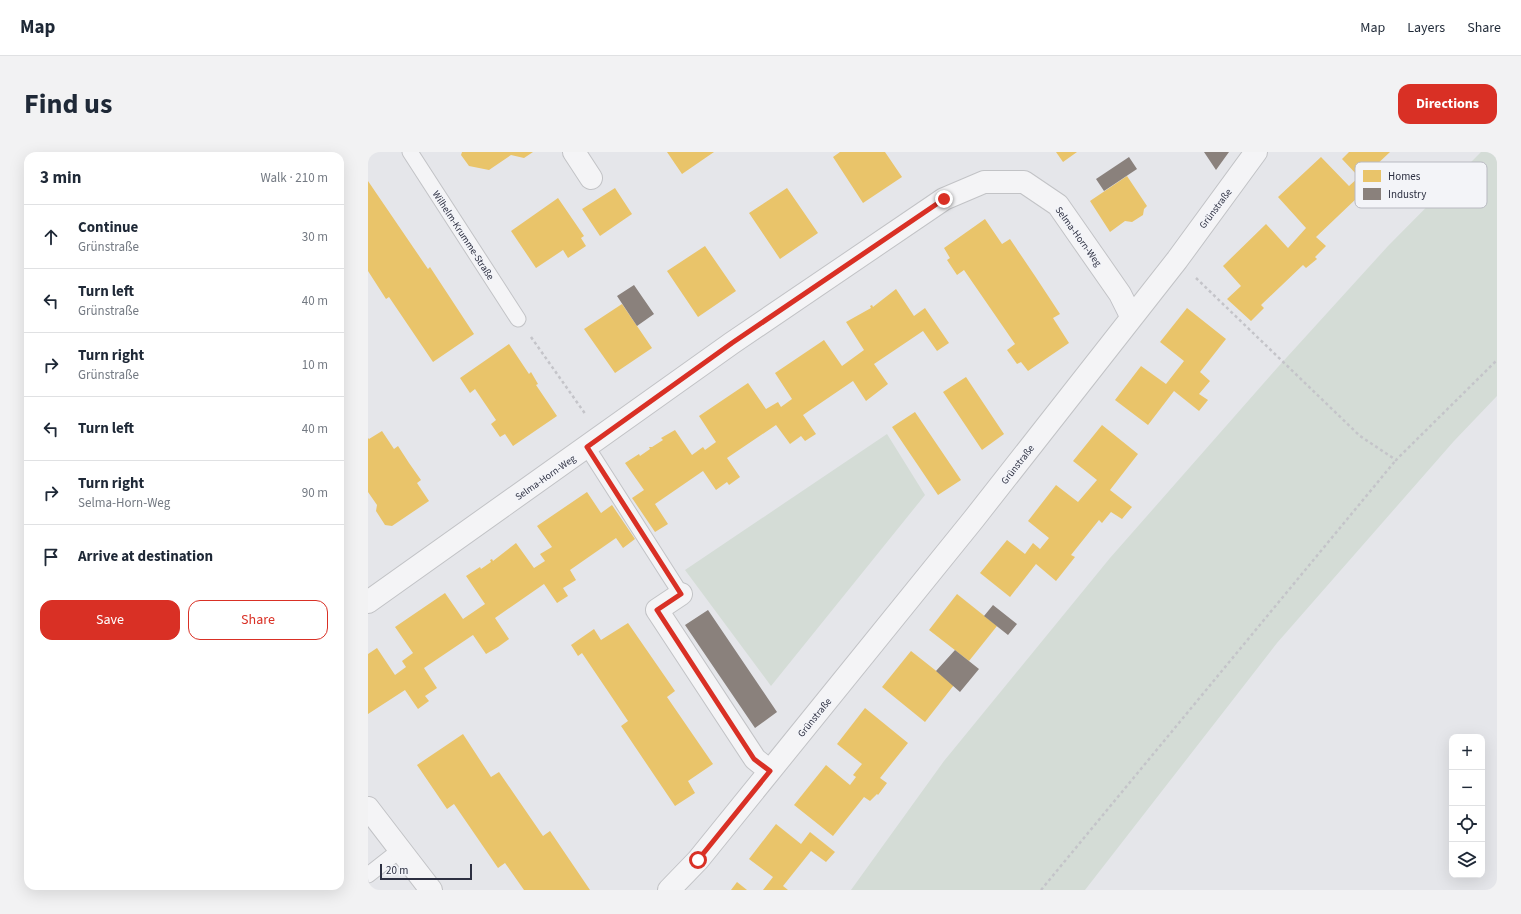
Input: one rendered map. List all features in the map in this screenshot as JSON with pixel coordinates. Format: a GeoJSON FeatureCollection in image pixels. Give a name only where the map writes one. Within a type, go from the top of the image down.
{"type":"FeatureCollection","features":[{"type":"Feature","properties":{"kind":"street"},"geometry":{"type":"LineString","coordinates":[[574,152],[591,178]]}},
{"type":"Feature","properties":{"kind":"street","name":"Grünstraße"},"geometry":{"type":"LineString","coordinates":[[669,890],[698,860],[973,520],[1131,316],[1177,260],[1256,152]]}},
{"type":"Feature","properties":{"kind":"street","name":"Selma-Horn-Weg"},"geometry":{"type":"LineString","coordinates":[[368,602],[732,343],[944,199],[984,182],[1024,182],[1058,204],[1120,294],[1131,316]]}},
{"type":"Feature","properties":{"kind":"street"},"geometry":{"type":"LineString","coordinates":[[681,594],[657,610],[754,759],[770,771]]}},
{"type":"Feature","properties":{"kind":"street"},"geometry":{"type":"LineString","coordinates":[[368,808],[431,890]]}},
{"type":"Feature","properties":{"kind":"lane","name":"Wilhelm-Krumme-Straße"},"geometry":{"type":"LineString","coordinates":[[410,152],[518,319]]}},
{"type":"Feature","properties":{"kind":"lane"},"geometry":{"type":"LineString","coordinates":[[594,442],[681,594]]}},
{"type":"Feature","properties":{"kind":"lane"},"geometry":{"type":"LineString","coordinates":[[368,875],[400,850]]}},
{"type":"Feature","properties":{"kind":"path"},"geometry":{"type":"LineString","coordinates":[[1177,260],[1360,436],[1396,460]]}},
{"type":"Feature","properties":{"kind":"path"},"geometry":{"type":"LineString","coordinates":[[518,319],[594,442]]}},
{"type":"Feature","properties":{"kind":"path"},"geometry":{"type":"LineString","coordinates":[[1041,890],[1396,460],[1497,360]]}},
{"type":"Feature","properties":{"kind":"shaded area"},"geometry":{"type":"Polygon","coordinates":[[[1481,152],[1497,152],[1497,396],[1454,441],[1277,643],[1085,890],[851,890],[944,761],[1110,558],[1278,367],[1388,246],[1426,208],[1487,208],[1487,162],[1471,162],[1481,152]]]}},
{"type":"Feature","properties":{"kind":"shaded area"},"geometry":{"type":"Polygon","coordinates":[[[887,434],[925,495],[771,686],[685,570],[887,434]]]}},
{"type":"Feature","properties":{"kind":"building: Homes"},"geometry":{"type":"Polygon","coordinates":[[[462,152],[533,152],[524,158],[511,155],[489,170],[469,166],[461,155],[462,152]]]}},
{"type":"Feature","properties":{"kind":"building: Homes"},"geometry":{"type":"Polygon","coordinates":[[[667,152],[714,152],[682,174],[667,152]]]}},
{"type":"Feature","properties":{"kind":"building: Homes"},"geometry":{"type":"Polygon","coordinates":[[[840,152],[885,152],[902,177],[863,203],[833,157],[840,152]]]}},
{"type":"Feature","properties":{"kind":"building: Homes"},"geometry":{"type":"Polygon","coordinates":[[[1056,152],[1077,152],[1063,162],[1056,152]]]}},
{"type":"Feature","properties":{"kind":"building: Homes"},"geometry":{"type":"Polygon","coordinates":[[[1349,152],[1390,152],[1379,162],[1355,162],[1355,173],[1342,159],[1349,152]]]}},
{"type":"Feature","properties":{"kind":"building: Homes"},"geometry":{"type":"Polygon","coordinates":[[[1321,157],[1349,186],[1355,181],[1355,200],[1316,237],[1326,246],[1315,257],[1317,259],[1306,268],[1303,265],[1261,305],[1264,308],[1251,321],[1227,299],[1241,286],[1223,266],[1266,224],[1288,248],[1306,228],[1278,197],[1321,157]]]}},
{"type":"Feature","properties":{"kind":"building: Homes"},"geometry":{"type":"Polygon","coordinates":[[[1127,176],[1147,206],[1144,209],[1143,215],[1132,222],[1125,221],[1110,232],[1090,201],[1127,176]]]}},
{"type":"Feature","properties":{"kind":"building: Homes"},"geometry":{"type":"Polygon","coordinates":[[[368,181],[428,269],[430,267],[474,334],[433,362],[389,297],[386,299],[368,271],[368,181]]]}},
{"type":"Feature","properties":{"kind":"building: Homes"},"geometry":{"type":"Polygon","coordinates":[[[615,188],[632,214],[600,236],[582,209],[615,188]]]}},
{"type":"Feature","properties":{"kind":"building: Homes"},"geometry":{"type":"Polygon","coordinates":[[[787,188],[818,233],[780,259],[749,213],[787,188]]]}},
{"type":"Feature","properties":{"kind":"building: Homes"},"geometry":{"type":"Polygon","coordinates":[[[558,198],[584,236],[581,238],[586,246],[568,258],[563,250],[536,268],[511,231],[558,198]]]}},
{"type":"Feature","properties":{"kind":"building: Homes"},"geometry":{"type":"Polygon","coordinates":[[[985,219],[1002,244],[1010,239],[1060,314],[1053,318],[1069,343],[1028,371],[1021,362],[1017,364],[1007,350],[1015,344],[964,270],[957,275],[947,260],[950,258],[944,248],[985,219]]]}},
{"type":"Feature","properties":{"kind":"building: Homes"},"geometry":{"type":"Polygon","coordinates":[[[705,246],[736,291],[698,317],[667,271],[705,246]]]}},
{"type":"Feature","properties":{"kind":"building: Homes"},"geometry":{"type":"Polygon","coordinates":[[[896,289],[914,316],[925,308],[949,343],[937,351],[923,331],[874,364],[888,384],[866,401],[853,381],[803,415],[816,434],[805,441],[801,436],[790,444],[776,425],[727,458],[740,477],[729,485],[727,482],[716,490],[703,471],[655,504],[668,524],[655,532],[632,498],[644,490],[625,463],[639,454],[640,456],[650,449],[649,447],[652,447],[663,440],[661,438],[675,430],[692,455],[703,447],[705,450],[716,442],[699,416],[748,383],[766,409],[778,402],[781,407],[792,399],[775,373],[824,340],[842,366],[864,350],[846,322],[871,308],[870,306],[872,305],[873,307],[896,289]]]}},
{"type":"Feature","properties":{"kind":"building: Homes"},"geometry":{"type":"Polygon","coordinates":[[[622,304],[652,348],[615,373],[584,329],[622,304]]]}},
{"type":"Feature","properties":{"kind":"building: Homes"},"geometry":{"type":"Polygon","coordinates":[[[1187,308],[1226,339],[1200,372],[1210,381],[1199,394],[1208,400],[1199,411],[1174,391],[1148,425],[1115,400],[1141,366],[1166,384],[1184,361],[1160,342],[1187,308]]]}},
{"type":"Feature","properties":{"kind":"building: Homes"},"geometry":{"type":"Polygon","coordinates":[[[509,344],[529,374],[531,372],[538,384],[536,385],[557,416],[513,446],[505,434],[500,437],[491,424],[496,420],[475,389],[470,393],[460,378],[509,344]]]}},
{"type":"Feature","properties":{"kind":"building: Homes"},"geometry":{"type":"Polygon","coordinates":[[[966,377],[1004,434],[982,450],[943,392],[966,377]]]}},
{"type":"Feature","properties":{"kind":"building: Homes"},"geometry":{"type":"Polygon","coordinates":[[[915,412],[961,480],[938,495],[892,427],[915,412]]]}},
{"type":"Feature","properties":{"kind":"building: Homes"},"geometry":{"type":"Polygon","coordinates":[[[1102,425],[1138,454],[1110,490],[1132,507],[1122,519],[1111,512],[1102,523],[1099,520],[1071,555],[1075,557],[1056,581],[1036,564],[1010,597],[980,573],[1007,540],[1025,554],[1033,543],[1040,549],[1049,538],[1028,521],[1056,485],[1078,502],[1097,480],[1073,461],[1102,425]]]}},
{"type":"Feature","properties":{"kind":"building: Homes"},"geometry":{"type":"Polygon","coordinates":[[[382,431],[394,449],[398,446],[421,480],[417,483],[429,501],[392,526],[385,525],[376,511],[377,505],[368,492],[368,438],[369,439],[382,431]]]}},
{"type":"Feature","properties":{"kind":"building: Homes"},"geometry":{"type":"Polygon","coordinates":[[[587,492],[601,513],[612,505],[635,539],[623,548],[616,538],[570,570],[576,580],[563,588],[568,596],[557,603],[544,584],[495,618],[509,639],[498,647],[486,654],[473,635],[424,668],[437,688],[425,696],[429,701],[418,709],[405,690],[368,714],[368,654],[377,648],[395,675],[406,667],[402,661],[413,653],[395,627],[445,593],[463,619],[485,604],[466,576],[480,567],[481,569],[491,562],[490,560],[492,559],[493,561],[516,543],[534,568],[545,561],[540,554],[552,547],[537,526],[587,492]]]}},
{"type":"Feature","properties":{"kind":"building: Homes"},"geometry":{"type":"Polygon","coordinates":[[[957,594],[997,626],[969,661],[929,630],[957,594]]]}},
{"type":"Feature","properties":{"kind":"building: Homes"},"geometry":{"type":"Polygon","coordinates":[[[628,623],[675,691],[667,697],[713,764],[688,781],[695,793],[675,806],[621,726],[628,721],[582,653],[578,656],[571,645],[594,629],[601,640],[628,623]]]}},
{"type":"Feature","properties":{"kind":"building: Homes"},"geometry":{"type":"Polygon","coordinates":[[[911,651],[954,685],[925,722],[882,687],[911,651]]]}},
{"type":"Feature","properties":{"kind":"building: Homes"},"geometry":{"type":"Polygon","coordinates":[[[865,708],[908,743],[880,778],[887,783],[878,795],[877,794],[870,801],[864,797],[833,836],[794,805],[826,765],[850,785],[856,777],[853,775],[862,764],[837,744],[865,708]]]}},
{"type":"Feature","properties":{"kind":"building: Homes"},"geometry":{"type":"Polygon","coordinates":[[[463,734],[491,777],[499,772],[543,836],[550,831],[590,890],[524,890],[505,863],[498,868],[454,804],[447,809],[417,765],[463,734]]]}},
{"type":"Feature","properties":{"kind":"building: Homes"},"geometry":{"type":"Polygon","coordinates":[[[776,824],[801,844],[810,832],[835,852],[826,862],[811,851],[783,886],[788,890],[763,890],[773,877],[749,859],[776,824]]]}},
{"type":"Feature","properties":{"kind":"building: Homes"},"geometry":{"type":"Polygon","coordinates":[[[737,882],[747,890],[731,890],[737,882]]]}},
{"type":"Feature","properties":{"kind":"building: Industry"},"geometry":{"type":"Polygon","coordinates":[[[1204,152],[1229,152],[1216,170],[1204,152]]]}},
{"type":"Feature","properties":{"kind":"building: Industry"},"geometry":{"type":"Polygon","coordinates":[[[1129,157],[1137,169],[1104,191],[1096,179],[1129,157]]]}},
{"type":"Feature","properties":{"kind":"building: Industry"},"geometry":{"type":"Polygon","coordinates":[[[634,285],[654,314],[637,326],[617,296],[634,285]]]}},
{"type":"Feature","properties":{"kind":"building: Industry"},"geometry":{"type":"Polygon","coordinates":[[[993,605],[1017,624],[1008,635],[984,616],[993,605]]]}},
{"type":"Feature","properties":{"kind":"building: Industry"},"geometry":{"type":"Polygon","coordinates":[[[708,610],[777,712],[755,728],[685,625],[708,610]]]}},
{"type":"Feature","properties":{"kind":"building: Industry"},"geometry":{"type":"Polygon","coordinates":[[[955,650],[979,669],[960,692],[936,671],[955,650]]]}},
{"type":"Feature","properties":{"kind":"route"},"geometry":{"type":"LineString","coordinates":[[698,860],[770,771],[754,759],[657,610],[681,594],[587,447],[732,343],[944,199]]}}]}
